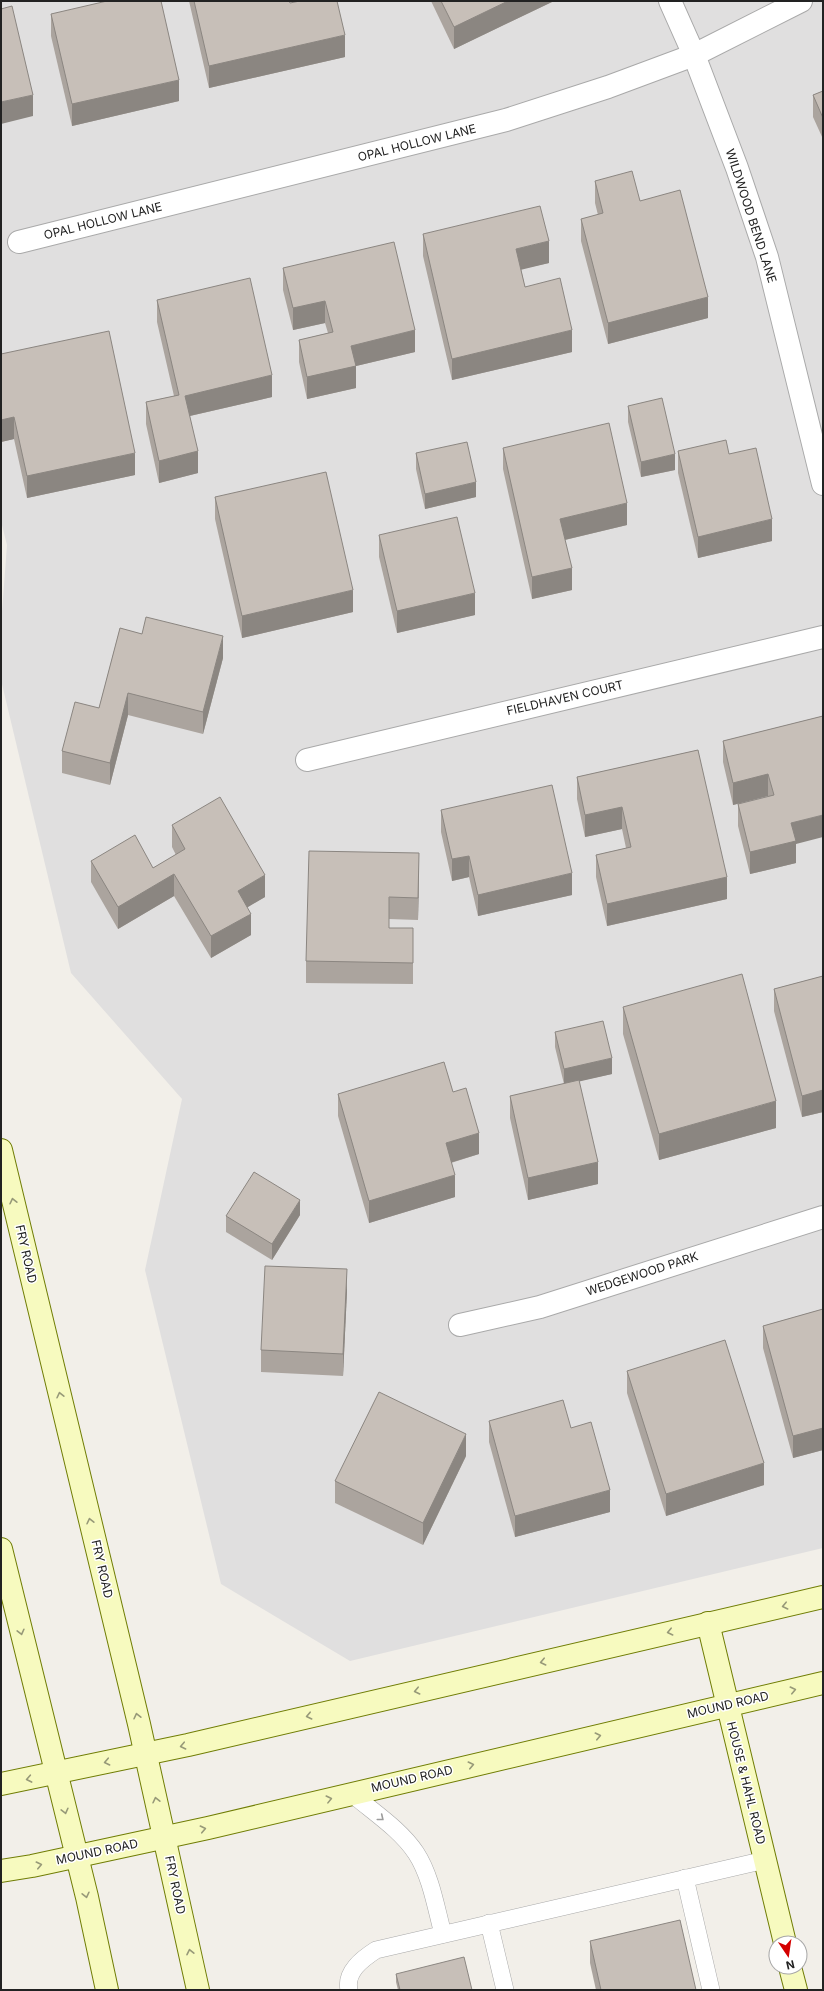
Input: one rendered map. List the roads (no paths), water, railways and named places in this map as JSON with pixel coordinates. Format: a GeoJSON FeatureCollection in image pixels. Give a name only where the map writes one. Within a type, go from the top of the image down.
{"type":"FeatureCollection","features":[{"type":"Feature","properties":{"kind":"street","name":"WILDWOOD BEND LANE"},"geometry":{"type":"LineString","coordinates":[[670,1],[694,56],[737,168],[767,257],[823,484]]}},
{"type":"Feature","properties":{"kind":"street","name":"OPAL HOLLOW LANE"},"geometry":{"type":"LineString","coordinates":[[19,242],[506,120],[608,88],[694,56],[801,1]]}},
{"type":"Feature","properties":{"kind":"street","name":"FIELDHAVEN COURT"},"geometry":{"type":"LineString","coordinates":[[307,760],[823,637]]}},
{"type":"Feature","properties":{"kind":"street","name":"FRY ROAD"},"geometry":{"type":"LineString","coordinates":[[1,1150],[146,1754],[198,1990]]}},
{"type":"Feature","properties":{"kind":"street","name":"WEDGEWOOD PARK"},"geometry":{"type":"LineString","coordinates":[[460,1325],[540,1307],[823,1218]]}},
{"type":"Feature","properties":{"kind":"street"},"geometry":{"type":"LineString","coordinates":[[1,1549],[77,1857],[107,1990]]}},
{"type":"Feature","properties":{"kind":"street"},"geometry":{"type":"LineString","coordinates":[[1,1784],[146,1754],[823,1597]]}},
{"type":"Feature","properties":{"kind":"street","name":"HOUSE & HAHL ROAD"},"geometry":{"type":"LineString","coordinates":[[708,1623],[783,1935]]}},
{"type":"Feature","properties":{"kind":"street","name":"MOUND ROAD"},"geometry":{"type":"LineString","coordinates":[[1,1872],[165,1838],[351,1793],[823,1684]]}},
{"type":"Feature","properties":{"kind":"street"},"geometry":{"type":"LineString","coordinates":[[792,1975],[796,1990]]}},
{"type":"Feature","properties":{"kind":"lane"},"geometry":{"type":"LineString","coordinates":[[351,1793],[399,1833],[416,1854],[425,1872],[443,1934]]}},
{"type":"Feature","properties":{"kind":"lane"},"geometry":{"type":"LineString","coordinates":[[350,1990],[348,1983],[358,1962],[376,1950],[765,1860]]}},
{"type":"Feature","properties":{"kind":"lane"},"geometry":{"type":"LineString","coordinates":[[685,1878],[711,1990]]}},
{"type":"Feature","properties":{"kind":"lane"},"geometry":{"type":"LineString","coordinates":[[489,1923],[505,1990]]}}]}
